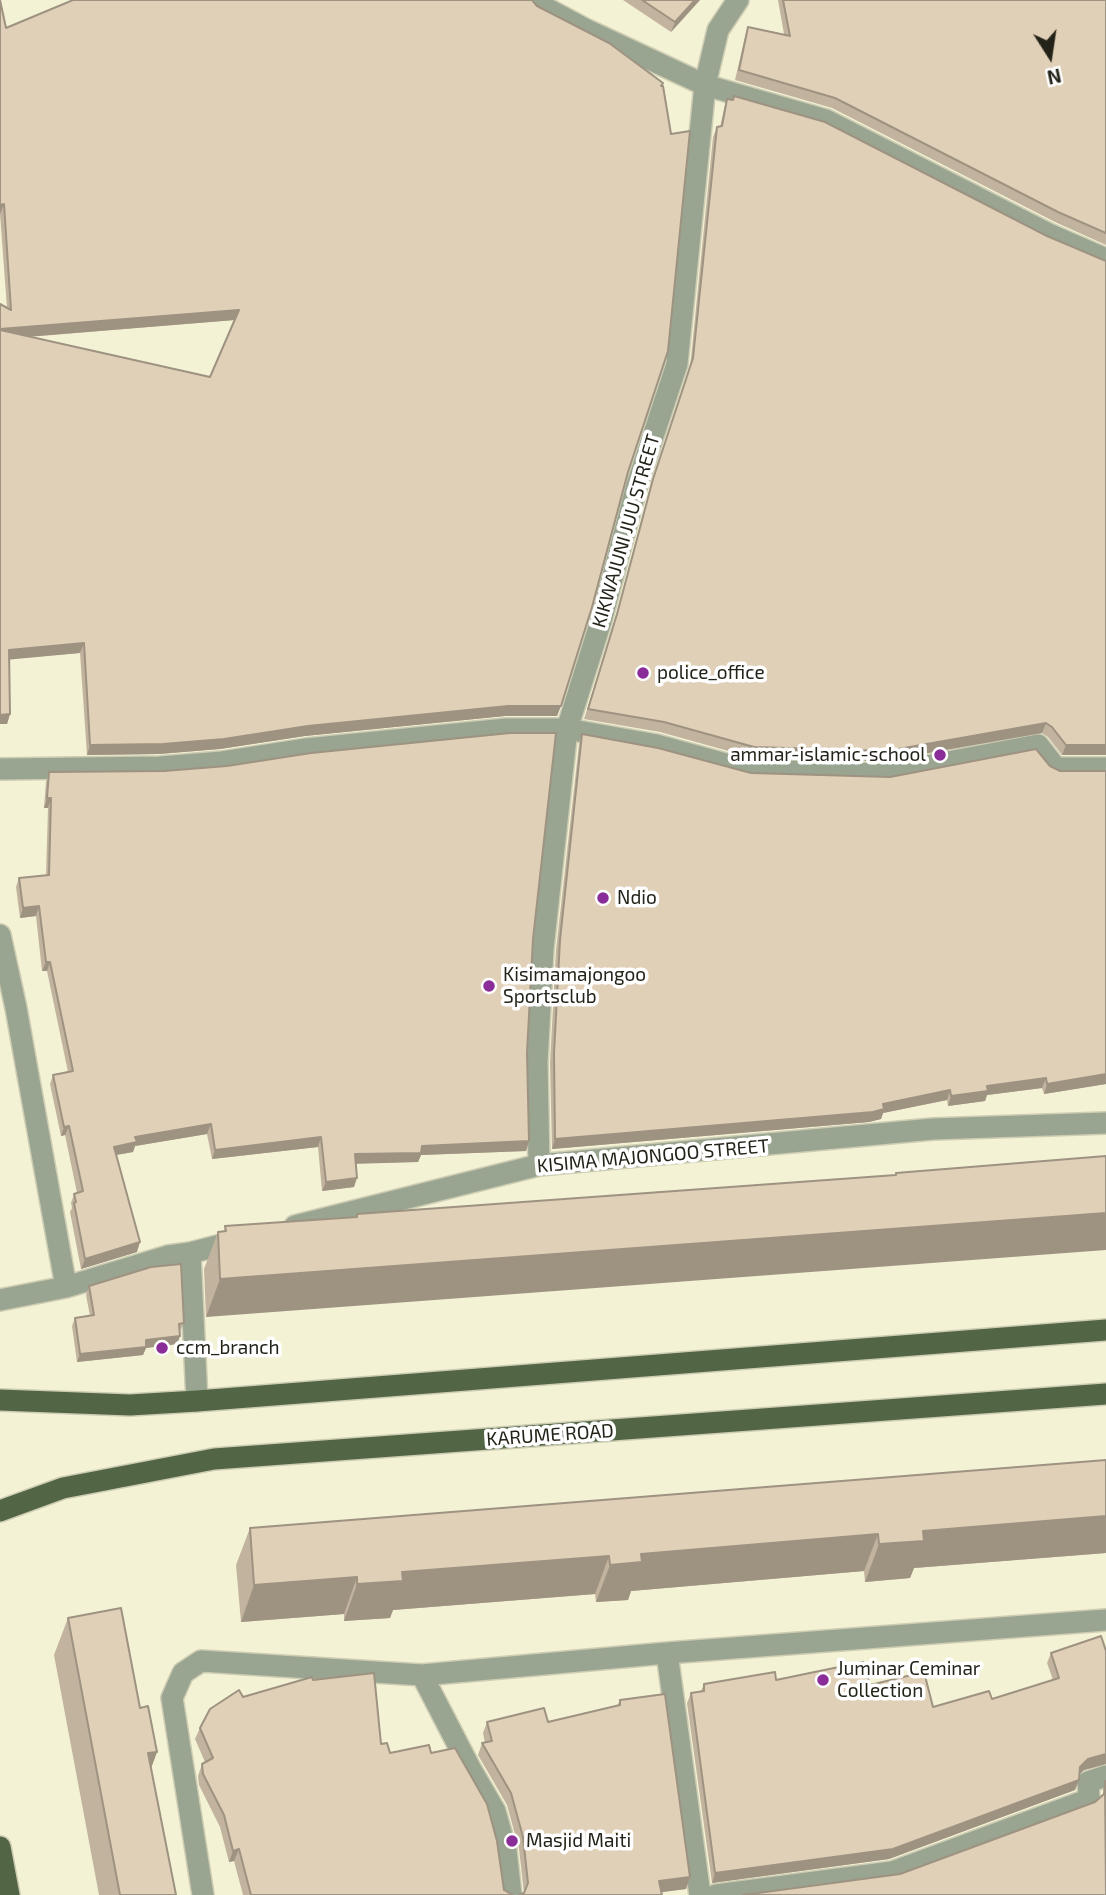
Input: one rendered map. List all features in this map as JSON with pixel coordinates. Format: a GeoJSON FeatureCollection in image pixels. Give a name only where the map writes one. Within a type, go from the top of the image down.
{"type":"FeatureCollection","features":[{"type":"Feature","properties":{"kind":"main road"},"geometry":{"type":"LineString","coordinates":[[0,1400],[130,1405],[197,1401],[1106,1330]]}},
{"type":"Feature","properties":{"kind":"main road","name":"KARUME ROAD"},"geometry":{"type":"LineString","coordinates":[[0,1511],[62,1488],[214,1459],[1106,1394]]}},
{"type":"Feature","properties":{"kind":"main road"},"geometry":{"type":"LineString","coordinates":[[0,1847],[9,1895]]}},
{"type":"Feature","properties":{"kind":"street"},"geometry":{"type":"LineString","coordinates":[[536,0],[542,6],[587,30],[705,85],[826,120],[1049,234],[1106,259]]}},
{"type":"Feature","properties":{"kind":"street","name":"KIKWAJUNI JUU STREET"},"geometry":{"type":"LineString","coordinates":[[539,1165],[537,1063],[543,949],[567,729],[601,621],[637,485],[677,364],[705,85],[718,30],[738,0]]}},
{"type":"Feature","properties":{"kind":"street"},"geometry":{"type":"LineString","coordinates":[[0,769],[185,765],[306,749],[506,729],[567,729],[657,745],[748,769],[884,774],[1038,745],[1056,768],[1106,768]]}},
{"type":"Feature","properties":{"kind":"street"},"geometry":{"type":"LineString","coordinates":[[0,935],[16,1008],[66,1287]]}},
{"type":"Feature","properties":{"kind":"street","name":"KISIMA MAJONGOO STREET"},"geometry":{"type":"LineString","coordinates":[[0,1300],[66,1287],[168,1256],[190,1253],[539,1165],[933,1129],[1106,1123]]}},
{"type":"Feature","properties":{"kind":"street"},"geometry":{"type":"LineString","coordinates":[[190,1253],[197,1401]]}},
{"type":"Feature","properties":{"kind":"street"},"geometry":{"type":"LineString","coordinates":[[203,1895],[172,1698],[183,1673],[201,1661],[422,1675],[667,1653],[1106,1620]]}},
{"type":"Feature","properties":{"kind":"street"},"geometry":{"type":"LineString","coordinates":[[667,1653],[700,1895]]}},
{"type":"Feature","properties":{"kind":"street"},"geometry":{"type":"LineString","coordinates":[[422,1675],[495,1811],[506,1850],[511,1895]]}},
{"type":"Feature","properties":{"kind":"street"},"geometry":{"type":"LineString","coordinates":[[716,1895],[892,1872],[1087,1800],[1088,1782],[1106,1776]]}},
{"type":"Feature","properties":{"kind":"building"},"geometry":{"type":"Polygon","coordinates":[[[0,0],[6,28],[73,0],[532,0],[537,6],[609,43],[663,83],[661,86],[671,134],[690,131],[668,351],[628,472],[592,607],[561,706],[508,706],[308,726],[224,739],[163,744],[90,745],[84,643],[9,650],[10,714],[0,715],[0,330],[210,377],[239,310],[0,329],[0,304],[11,310],[4,204],[0,205],[0,0]]]}},
{"type":"Feature","properties":{"kind":"building"},"geometry":{"type":"Polygon","coordinates":[[[642,0],[695,0],[675,22],[642,0]]]}},
{"type":"Feature","properties":{"kind":"building"},"geometry":{"type":"Polygon","coordinates":[[[783,0],[1106,0],[1106,233],[1058,212],[835,98],[739,70],[748,27],[790,36],[783,0]]]}},
{"type":"Feature","properties":{"kind":"building"},"geometry":{"type":"Polygon","coordinates":[[[734,96],[825,122],[1047,236],[1106,261],[1106,745],[1066,745],[1046,723],[887,751],[754,747],[664,722],[588,709],[653,479],[693,358],[717,127],[722,126],[727,99],[733,100],[734,96]]]}},
{"type":"Feature","properties":{"kind":"building"},"geometry":{"type":"Polygon","coordinates":[[[510,733],[556,733],[533,939],[527,1053],[529,1141],[422,1146],[421,1153],[355,1154],[357,1178],[326,1182],[321,1137],[215,1150],[211,1124],[135,1137],[137,1142],[114,1147],[140,1242],[85,1259],[74,1203],[74,1194],[83,1191],[69,1126],[64,1127],[53,1075],[73,1071],[50,962],[46,962],[39,906],[23,908],[19,878],[49,875],[49,772],[164,771],[227,766],[311,753],[510,733]]]}},
{"type":"Feature","properties":{"kind":"building"},"geometry":{"type":"Polygon","coordinates":[[[582,734],[658,748],[751,773],[890,777],[1036,749],[1050,766],[1060,771],[1106,771],[1106,1074],[1047,1084],[1046,1078],[987,1086],[988,1091],[951,1096],[950,1090],[883,1104],[884,1109],[873,1112],[555,1139],[554,1053],[560,940],[582,734]]]}},
{"type":"Feature","properties":{"kind":"building"},"geometry":{"type":"Polygon","coordinates":[[[1106,1156],[1106,1213],[220,1279],[218,1232],[226,1231],[225,1226],[896,1175],[1106,1156]]]}},
{"type":"Feature","properties":{"kind":"building"},"geometry":{"type":"Polygon","coordinates":[[[181,1264],[184,1323],[179,1324],[180,1336],[146,1340],[146,1347],[80,1354],[75,1318],[94,1315],[89,1286],[151,1267],[181,1264]]]}},
{"type":"Feature","properties":{"kind":"building"},"geometry":{"type":"Polygon","coordinates":[[[1106,1460],[1106,1516],[923,1531],[924,1541],[879,1544],[878,1534],[641,1554],[642,1562],[610,1565],[609,1556],[402,1572],[403,1581],[357,1584],[357,1577],[254,1585],[250,1528],[1106,1460]]]}},
{"type":"Feature","properties":{"kind":"building"},"geometry":{"type":"Polygon","coordinates":[[[121,1608],[140,1708],[148,1706],[157,1752],[148,1753],[176,1895],[120,1895],[68,1618],[121,1608]]]}},
{"type":"Feature","properties":{"kind":"building"},"geometry":{"type":"Polygon","coordinates":[[[1101,1636],[1106,1651],[1106,1754],[1088,1759],[1080,1767],[1079,1780],[893,1849],[715,1873],[691,1693],[704,1691],[704,1684],[775,1672],[776,1680],[863,1662],[870,1685],[924,1672],[933,1707],[989,1691],[992,1699],[1059,1678],[1051,1653],[1101,1636]]]}},
{"type":"Feature","properties":{"kind":"building"},"geometry":{"type":"Polygon","coordinates":[[[374,1673],[381,1744],[387,1743],[390,1753],[429,1745],[431,1753],[455,1748],[487,1804],[497,1841],[504,1890],[513,1895],[251,1895],[239,1849],[233,1851],[224,1815],[203,1774],[202,1764],[213,1758],[200,1728],[210,1709],[239,1690],[243,1697],[312,1677],[313,1680],[374,1673]]]}},
{"type":"Feature","properties":{"kind":"building"},"geometry":{"type":"Polygon","coordinates":[[[665,1694],[690,1877],[659,1881],[662,1895],[519,1895],[524,1893],[528,1883],[523,1837],[511,1793],[482,1743],[492,1741],[487,1722],[544,1708],[548,1722],[620,1705],[620,1700],[665,1694]]]}},
{"type":"Feature","properties":{"kind":"building"},"geometry":{"type":"Polygon","coordinates":[[[1105,1781],[1106,1895],[743,1895],[900,1874],[1095,1802],[1104,1794],[1105,1781]]]}},
{"type":"Feature","properties":{"kind":"place","name":"police_office"},"geometry":{"type":"Point","coordinates":[643,673]}},
{"type":"Feature","properties":{"kind":"place","name":"ammar-islamic-school"},"geometry":{"type":"Point","coordinates":[940,755]}},
{"type":"Feature","properties":{"kind":"place","name":"Ndio"},"geometry":{"type":"Point","coordinates":[603,898]}},
{"type":"Feature","properties":{"kind":"place","name":"Kisimamajongoo Sportsclub"},"geometry":{"type":"Point","coordinates":[489,986]}},
{"type":"Feature","properties":{"kind":"place","name":"ccm_branch"},"geometry":{"type":"Point","coordinates":[162,1348]}},
{"type":"Feature","properties":{"kind":"place","name":"Juminar Ceminar Collection"},"geometry":{"type":"Point","coordinates":[823,1680]}},
{"type":"Feature","properties":{"kind":"place","name":"Masjid Maiti"},"geometry":{"type":"Point","coordinates":[512,1841]}}]}
